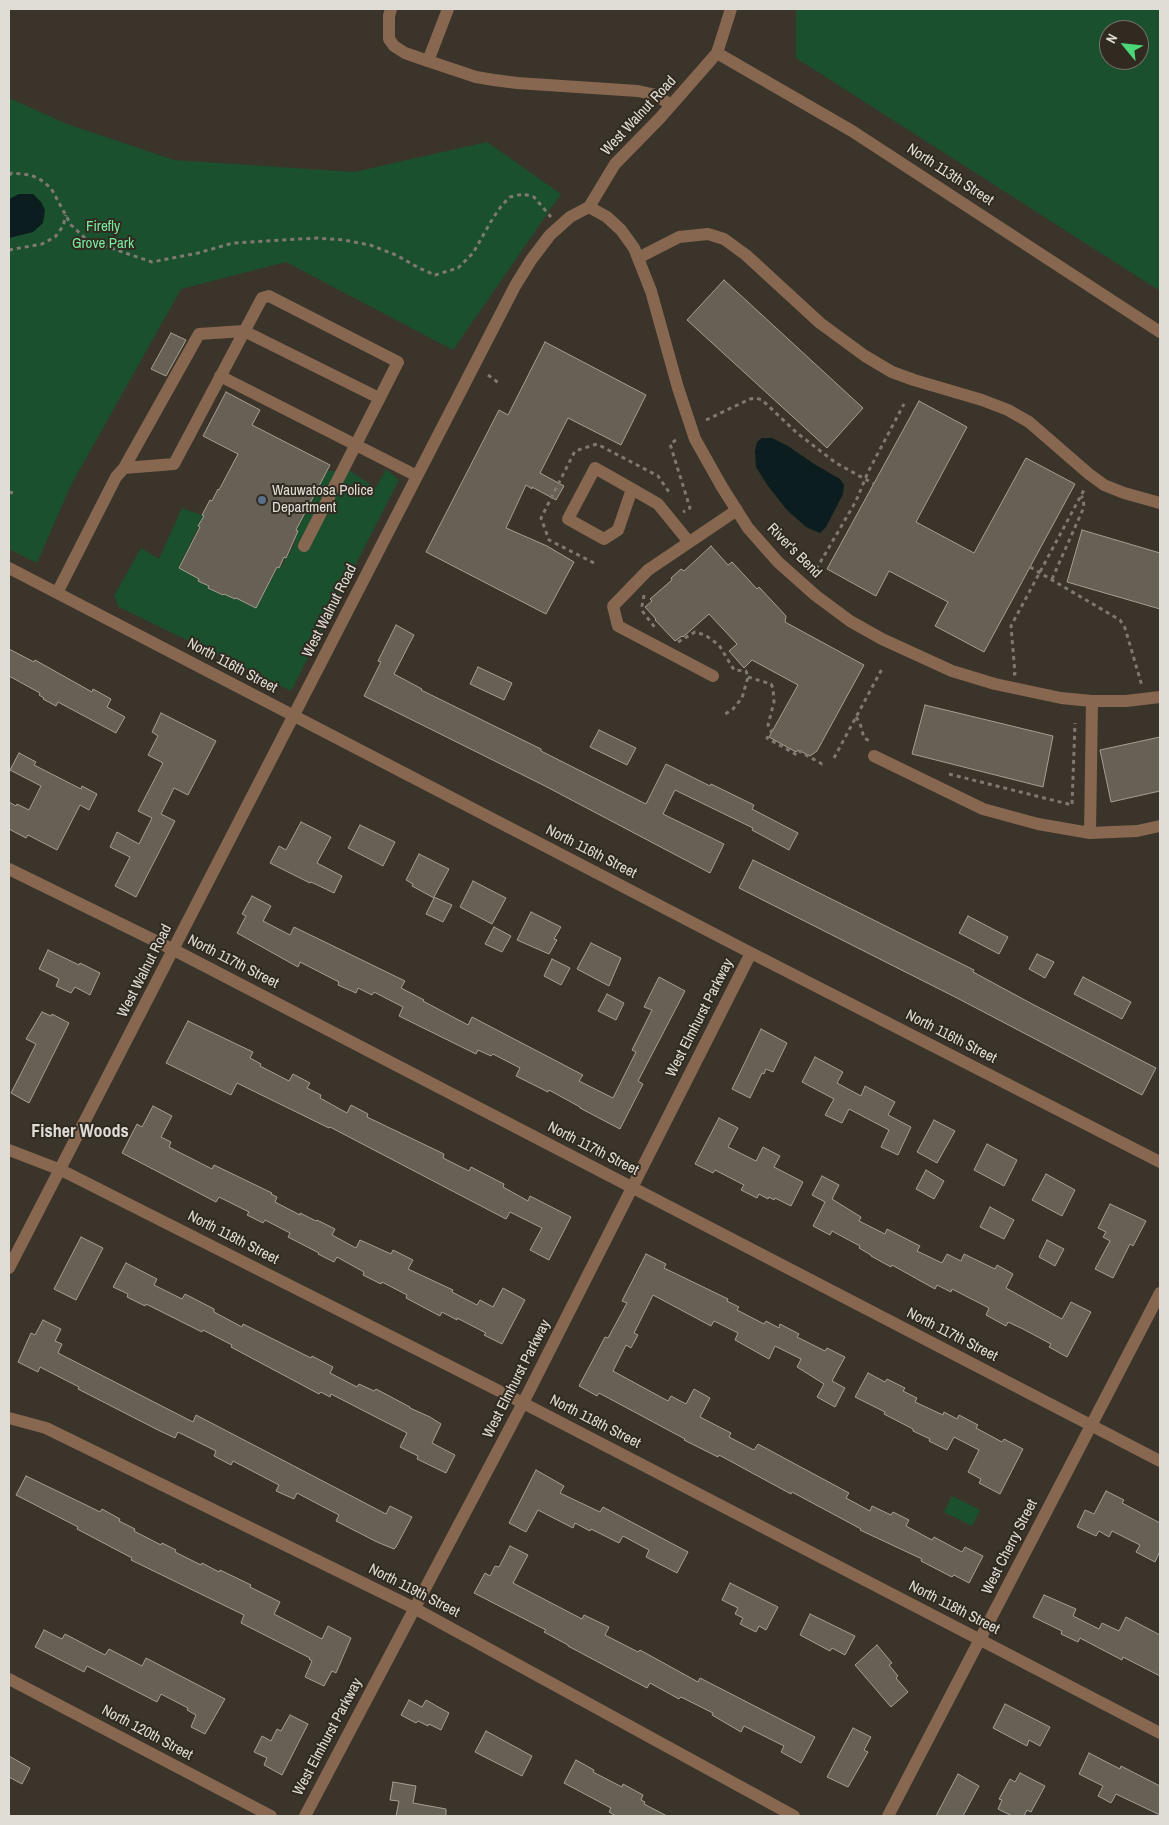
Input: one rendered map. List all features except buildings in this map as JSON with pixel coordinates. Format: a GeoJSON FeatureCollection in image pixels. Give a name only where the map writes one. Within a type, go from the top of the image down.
{"type":"FeatureCollection","features":[{"type":"Feature","properties":{"kind":"street"},"geometry":{"type":"LineString","coordinates":[[391,9],[389,16],[389,39],[394,46],[405,53],[428,61],[476,77],[494,80],[644,92],[656,95],[671,105]]}},
{"type":"Feature","properties":{"kind":"street"},"geometry":{"type":"LineString","coordinates":[[428,61],[448,9]]}},
{"type":"Feature","properties":{"kind":"street","name":"West Walnut Road"},"geometry":{"type":"LineString","coordinates":[[9,1268],[515,286],[531,260],[550,235],[570,217],[589,207],[615,164],[717,53],[731,9]]}},
{"type":"Feature","properties":{"kind":"street","name":"North 113th Street"},"geometry":{"type":"LineString","coordinates":[[717,53],[852,131],[1160,332]]}},
{"type":"Feature","properties":{"kind":"street","name":"River's Bend"},"geometry":{"type":"LineString","coordinates":[[589,207],[607,217],[621,230],[634,248],[651,291],[678,388],[695,439],[748,528],[790,574],[850,621],[882,640],[952,671],[995,684],[1061,698],[1092,701],[1126,701],[1160,697]]}},
{"type":"Feature","properties":{"kind":"street"},"geometry":{"type":"LineString","coordinates":[[638,258],[679,237],[708,234],[724,239],[746,255],[820,323],[865,356],[892,372],[1008,410],[1029,422],[1104,485],[1160,503]]}},
{"type":"Feature","properties":{"kind":"street"},"geometry":{"type":"LineString","coordinates":[[124,468],[174,464],[262,298],[269,296],[398,362],[304,546]]}},
{"type":"Feature","properties":{"kind":"street"},"geometry":{"type":"LineString","coordinates":[[57,593],[116,477],[124,468],[199,334],[244,331],[379,398]]}},
{"type":"Feature","properties":{"kind":"street"},"geometry":{"type":"LineString","coordinates":[[220,376],[417,476]]}},
{"type":"Feature","properties":{"kind":"street"},"geometry":{"type":"LineString","coordinates":[[632,489],[618,530],[604,539],[568,519],[594,468],[632,489],[658,504],[688,542]]}},
{"type":"Feature","properties":{"kind":"street"},"geometry":{"type":"LineString","coordinates":[[713,676],[618,626],[613,606],[648,570],[737,510]]}},
{"type":"Feature","properties":{"kind":"street","name":"North 116th Street"},"geometry":{"type":"LineString","coordinates":[[9,568],[751,954],[1160,1162]]}},
{"type":"Feature","properties":{"kind":"street"},"geometry":{"type":"LineString","coordinates":[[1090,833],[1092,701]]}},
{"type":"Feature","properties":{"kind":"street"},"geometry":{"type":"LineString","coordinates":[[877,751],[983,809],[1038,824],[1090,833],[1137,831],[1160,826]]}},
{"type":"Feature","properties":{"kind":"street","name":"North 117th Street"},"geometry":{"type":"LineString","coordinates":[[9,869],[174,950],[1160,1461]]}},
{"type":"Feature","properties":{"kind":"street","name":"West Elmhurst Parkway"},"geometry":{"type":"LineString","coordinates":[[304,1816],[523,1403],[751,954]]}},
{"type":"Feature","properties":{"kind":"street","name":"North 118th Street"},"geometry":{"type":"LineString","coordinates":[[9,1150],[60,1170],[523,1403],[1160,1733]]}},
{"type":"Feature","properties":{"kind":"street","name":"West Cherry Street"},"geometry":{"type":"LineString","coordinates":[[888,1816],[1160,1293]]}},
{"type":"Feature","properties":{"kind":"street","name":"North 119th Street"},"geometry":{"type":"LineString","coordinates":[[9,1418],[46,1428],[414,1608],[794,1816]]}},
{"type":"Feature","properties":{"kind":"street","name":"North 120th Street"},"geometry":{"type":"LineString","coordinates":[[9,1679],[270,1816]]}},
{"type":"Feature","properties":{"kind":"path"},"geometry":{"type":"LineString","coordinates":[[9,175],[12,173],[31,175],[41,180],[50,188],[71,224],[87,240],[152,262],[198,253],[233,243],[317,238],[344,240],[370,245],[396,255],[435,275],[458,268],[473,253],[493,218],[510,197],[523,194],[534,197],[559,227]]}},
{"type":"Feature","properties":{"kind":"path"},"geometry":{"type":"LineString","coordinates":[[9,250],[42,244],[56,238],[63,226],[66,215]]}},
{"type":"Feature","properties":{"kind":"path"},"geometry":{"type":"LineString","coordinates":[[488,375],[500,384]]}},
{"type":"Feature","properties":{"kind":"path"},"geometry":{"type":"LineString","coordinates":[[706,420],[750,400],[756,398],[762,400],[797,433],[836,462],[874,484]]}},
{"type":"Feature","properties":{"kind":"path"},"geometry":{"type":"LineString","coordinates":[[821,579],[814,573],[856,501],[865,479],[904,404]]}},
{"type":"Feature","properties":{"kind":"path"},"geometry":{"type":"LineString","coordinates":[[1009,674],[1015,674],[1011,626],[1091,476]]}},
{"type":"Feature","properties":{"kind":"path"},"geometry":{"type":"LineString","coordinates":[[1052,578],[1084,507],[1081,496]]}},
{"type":"Feature","properties":{"kind":"path"},"geometry":{"type":"LineString","coordinates":[[1030,567],[1052,578],[1120,620],[1125,628],[1145,699]]}},
{"type":"Feature","properties":{"kind":"path"},"geometry":{"type":"LineString","coordinates":[[647,588],[643,596],[643,612],[658,633]]}},
{"type":"Feature","properties":{"kind":"path"},"geometry":{"type":"LineString","coordinates":[[670,642],[677,643],[695,632],[705,635],[719,645],[734,670],[746,671],[748,677],[742,698],[733,709],[722,716]]}},
{"type":"Feature","properties":{"kind":"path"},"geometry":{"type":"LineString","coordinates":[[834,758],[883,667]]}},
{"type":"Feature","properties":{"kind":"path"},"geometry":{"type":"LineString","coordinates":[[748,677],[771,684],[773,688],[774,702],[768,725],[772,730],[767,738],[797,755],[799,751],[826,764]]}},
{"type":"Feature","properties":{"kind":"path"},"geometry":{"type":"LineString","coordinates":[[856,717],[860,723],[864,738],[877,751]]}},
{"type":"Feature","properties":{"kind":"path"},"geometry":{"type":"LineString","coordinates":[[941,772],[1072,805],[1075,723]]}},
{"type":"Feature","properties":{"kind":"green space"},"geometry":{"type":"Polygon","coordinates":[[[796,9],[1160,9],[1160,291],[796,58],[796,9]]]}},
{"type":"Feature","properties":{"kind":"green space","name":"Firefly Grove Park"},"geometry":{"type":"Polygon","coordinates":[[[9,98],[67,124],[174,160],[354,172],[487,142],[561,194],[453,350],[286,262],[181,289],[71,485],[37,563],[9,549],[9,98]]]}},
{"type":"Feature","properties":{"kind":"green space"},"geometry":{"type":"Polygon","coordinates":[[[386,469],[399,480],[291,691],[119,607],[114,596],[141,548],[159,559],[182,508],[204,516],[179,567],[199,578],[209,585],[211,589],[222,595],[236,597],[256,608],[278,567],[281,567],[296,541],[294,539],[297,530],[327,471],[350,471],[376,488],[386,469]]]}},
{"type":"Feature","properties":{"kind":"green space"},"geometry":{"type":"Polygon","coordinates":[[[952,1496],[980,1510],[972,1526],[944,1512],[952,1496]]]}},
{"type":"Feature","properties":{"kind":"shaded area"},"geometry":{"type":"Polygon","coordinates":[[[19,194],[33,194],[41,202],[45,210],[43,223],[33,232],[9,238],[9,199],[19,194]]]}},
{"type":"Feature","properties":{"kind":"shaded area"},"geometry":{"type":"Polygon","coordinates":[[[762,438],[772,438],[788,446],[840,479],[844,485],[843,494],[826,527],[820,533],[806,527],[787,510],[756,467],[755,451],[757,442],[762,438]]]}},
{"type":"Feature","properties":{"kind":"place","name":"Wauwatosa Police Department"},"geometry":{"type":"Point","coordinates":[262,500]}},
{"type":"Feature","properties":{"kind":"district","name":"Fisher Woods"},"geometry":{"type":"Point","coordinates":[80,1132]}}]}
